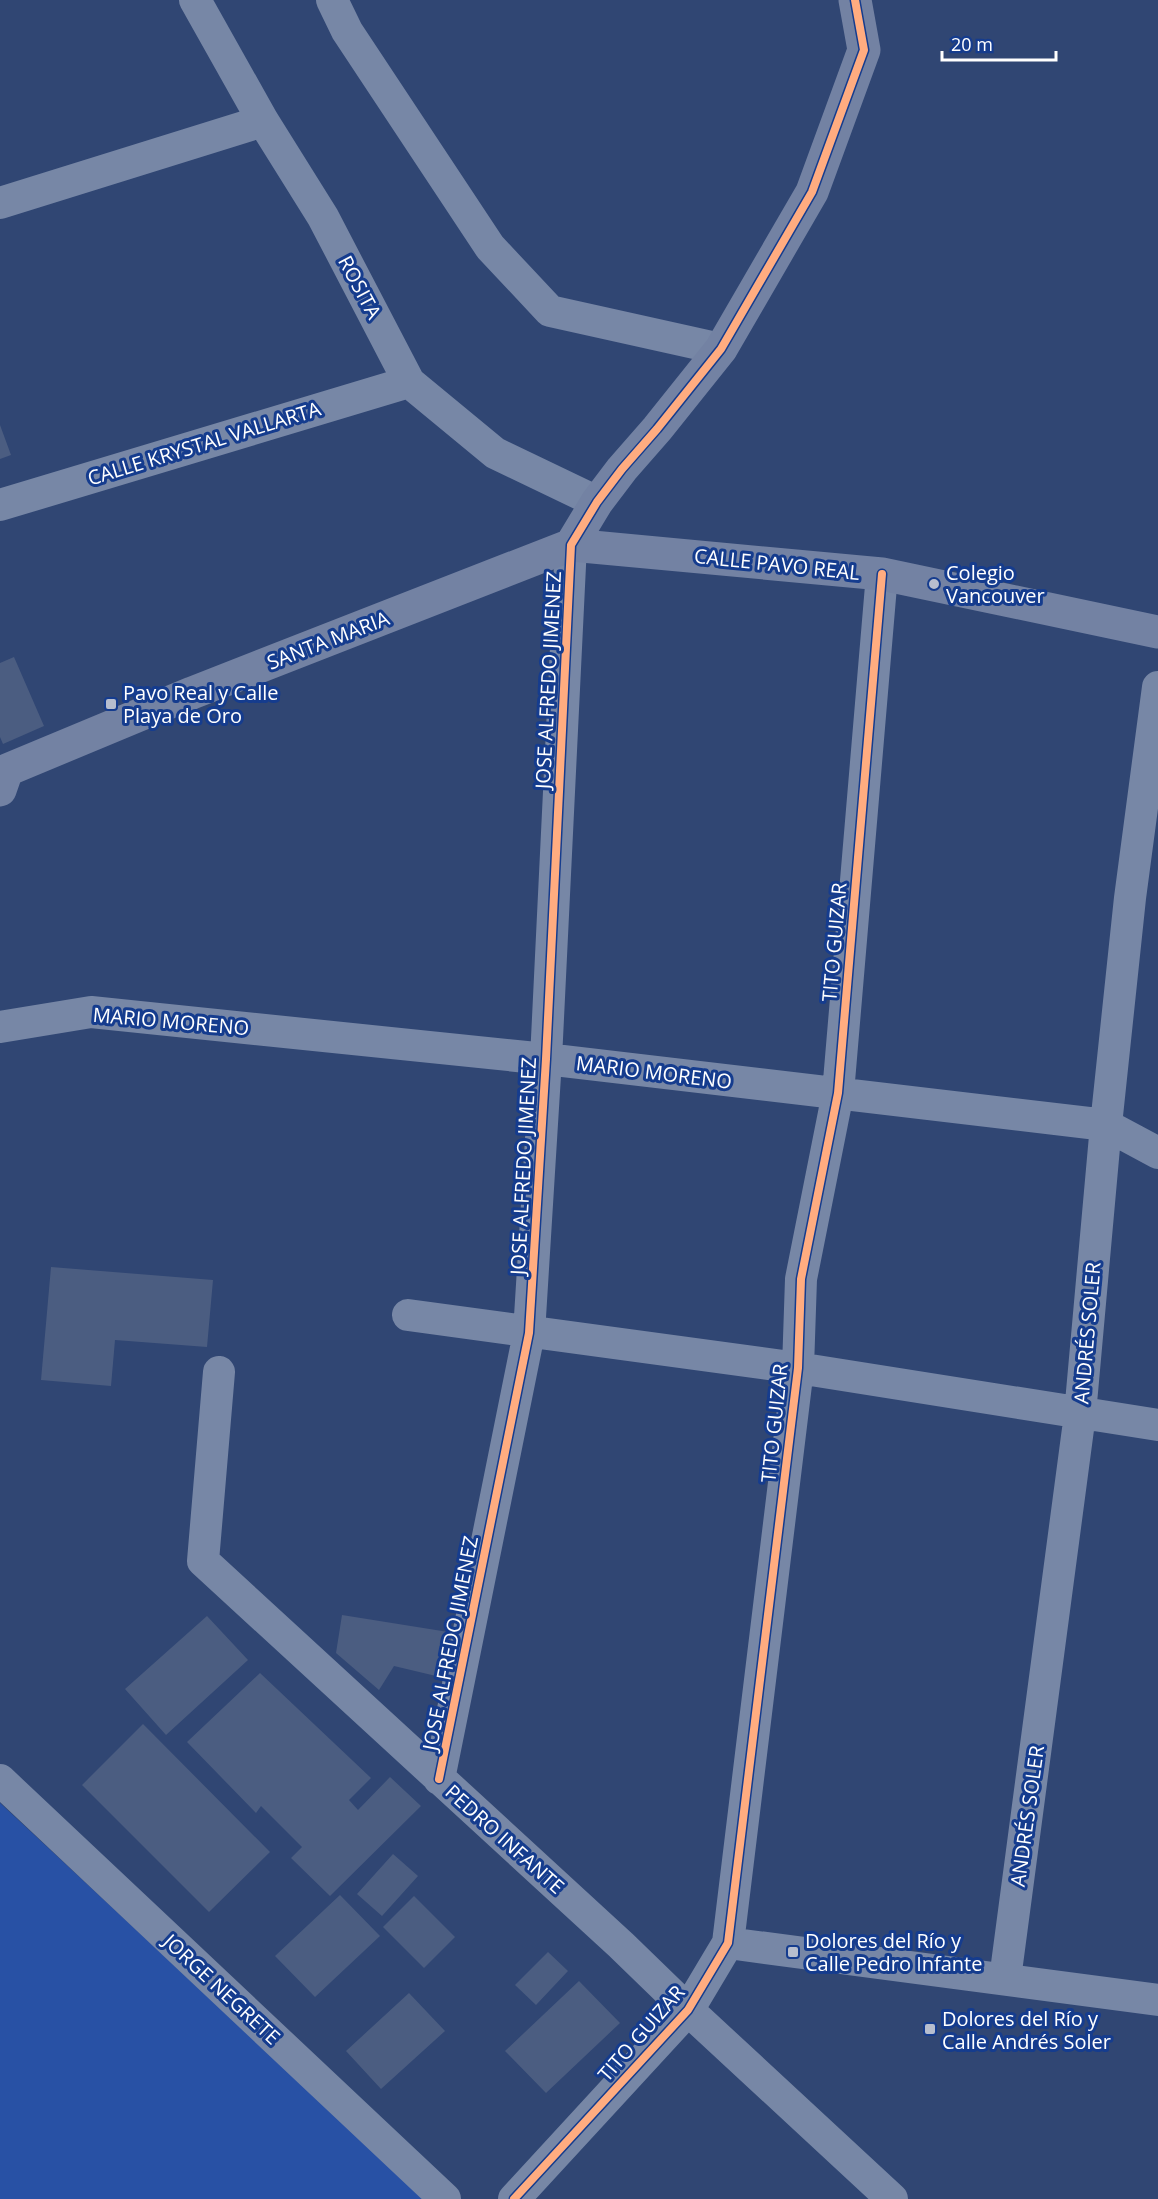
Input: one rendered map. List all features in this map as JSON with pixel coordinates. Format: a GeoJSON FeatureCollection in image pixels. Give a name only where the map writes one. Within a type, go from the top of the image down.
{"type":"FeatureCollection","features":[{"type":"Feature","properties":{"kind":"street","name":"ROSITA"},"geometry":{"type":"LineString","coordinates":[[195,0],[263,121],[323,217],[409,382],[495,453],[597,502]]}},
{"type":"Feature","properties":{"kind":"street"},"geometry":{"type":"LineString","coordinates":[[332,0],[347,31],[490,247],[549,311],[721,349]]}},
{"type":"Feature","properties":{"kind":"street"},"geometry":{"type":"LineString","coordinates":[[571,545],[597,502],[622,469],[721,349],[812,192],[864,50],[855,0]]}},
{"type":"Feature","properties":{"kind":"street"},"geometry":{"type":"LineString","coordinates":[[0,203],[263,121]]}},
{"type":"Feature","properties":{"kind":"street","name":"CALLE KRYSTAL VALLARTA"},"geometry":{"type":"LineString","coordinates":[[0,505],[409,382]]}},
{"type":"Feature","properties":{"kind":"street","name":"CALLE PAVO REAL"},"geometry":{"type":"LineString","coordinates":[[571,545],[882,574],[1158,632]]}},
{"type":"Feature","properties":{"kind":"street","name":"SANTA MARIA"},"geometry":{"type":"LineString","coordinates":[[2,778],[192,693],[571,545]]}},
{"type":"Feature","properties":{"kind":"street","name":"JOSE ALFREDO JIMENEZ"},"geometry":{"type":"LineString","coordinates":[[439,1779],[529,1333],[546,1059],[571,545]]}},
{"type":"Feature","properties":{"kind":"street","name":"TITO GUIZAR"},"geometry":{"type":"LineString","coordinates":[[514,2199],[688,2010],[728,1943],[798,1368],[801,1280],[838,1093],[882,574]]}},
{"type":"Feature","properties":{"kind":"street","name":"ANDRÉS SOLER"},"geometry":{"type":"LineString","coordinates":[[1005,1979],[1080,1414],[1106,1125],[1130,898],[1158,687]]}},
{"type":"Feature","properties":{"kind":"street","name":"MARIO MORENO"},"geometry":{"type":"LineString","coordinates":[[0,1027],[91,1012],[546,1059],[1106,1125],[1158,1153]]}},
{"type":"Feature","properties":{"kind":"street"},"geometry":{"type":"LineString","coordinates":[[408,1315],[798,1368],[1158,1425]]}},
{"type":"Feature","properties":{"kind":"street","name":"PEDRO INFANTE"},"geometry":{"type":"LineString","coordinates":[[219,1372],[203,1561],[621,1945],[892,2199]]}},
{"type":"Feature","properties":{"kind":"street","name":"JORGE NEGRETE"},"geometry":{"type":"LineString","coordinates":[[0,1780],[445,2199]]}},
{"type":"Feature","properties":{"kind":"street"},"geometry":{"type":"LineString","coordinates":[[728,1943],[1158,2000]]}},
{"type":"Feature","properties":{"kind":"shaded area"},"geometry":{"type":"Polygon","coordinates":[[[0,1803],[425,2199],[0,2199],[0,1803]]]}},
{"type":"Feature","properties":{"kind":"building"},"geometry":{"type":"Polygon","coordinates":[[[0,425],[11,455],[0,459],[0,425]]]}},
{"type":"Feature","properties":{"kind":"building"},"geometry":{"type":"Polygon","coordinates":[[[14,657],[44,726],[3,744],[0,737],[0,663],[14,657]]]}},
{"type":"Feature","properties":{"kind":"building"},"geometry":{"type":"Polygon","coordinates":[[[51,1267],[213,1280],[207,1347],[115,1340],[111,1386],[41,1380],[51,1267]]]}},
{"type":"Feature","properties":{"kind":"building"},"geometry":{"type":"Polygon","coordinates":[[[342,1615],[467,1635],[457,1681],[394,1666],[379,1690],[336,1653],[342,1615]]]}},
{"type":"Feature","properties":{"kind":"building"},"geometry":{"type":"Polygon","coordinates":[[[207,1616],[248,1660],[166,1735],[125,1689],[207,1616]]]}},
{"type":"Feature","properties":{"kind":"building"},"geometry":{"type":"Polygon","coordinates":[[[260,1673],[371,1778],[349,1800],[358,1810],[390,1777],[421,1806],[330,1896],[291,1858],[302,1847],[261,1806],[256,1813],[187,1742],[260,1673]]]}},
{"type":"Feature","properties":{"kind":"building"},"geometry":{"type":"Polygon","coordinates":[[[143,1724],[270,1852],[209,1912],[82,1785],[143,1724]]]}},
{"type":"Feature","properties":{"kind":"building"},"geometry":{"type":"Polygon","coordinates":[[[393,1854],[418,1876],[382,1916],[357,1894],[393,1854]]]}},
{"type":"Feature","properties":{"kind":"building"},"geometry":{"type":"Polygon","coordinates":[[[340,1895],[380,1936],[315,1997],[275,1956],[340,1895]]]}},
{"type":"Feature","properties":{"kind":"building"},"geometry":{"type":"Polygon","coordinates":[[[414,1896],[455,1937],[424,1968],[383,1927],[414,1896]]]}},
{"type":"Feature","properties":{"kind":"building"},"geometry":{"type":"Polygon","coordinates":[[[548,1952],[568,1971],[536,2005],[515,1985],[548,1952]]]}},
{"type":"Feature","properties":{"kind":"building"},"geometry":{"type":"Polygon","coordinates":[[[579,1981],[620,2023],[546,2093],[505,2051],[579,1981]]]}},
{"type":"Feature","properties":{"kind":"building"},"geometry":{"type":"Polygon","coordinates":[[[409,1993],[445,2031],[381,2089],[346,2051],[409,1993]]]}},
{"type":"Feature","properties":{"kind":"cycle path"},"geometry":{"type":"LineString","coordinates":[[439,1779],[529,1333],[546,1059],[571,545],[597,502],[622,469],[721,349],[812,192],[864,50],[855,0]]}},
{"type":"Feature","properties":{"kind":"cycle path"},"geometry":{"type":"LineString","coordinates":[[514,2199],[688,2010],[728,1943],[798,1368],[801,1279],[838,1093],[882,574]]}},
{"type":"Feature","properties":{"kind":"place","name":"Colegio Vancouver"},"geometry":{"type":"Point","coordinates":[934,584]}},
{"type":"Feature","properties":{"kind":"place","name":"Pavo Real y Calle Playa de Oro"},"geometry":{"type":"Point","coordinates":[111,704]}},
{"type":"Feature","properties":{"kind":"place","name":"Dolores del Río y Calle Pedro Infante"},"geometry":{"type":"Point","coordinates":[793,1952]}},
{"type":"Feature","properties":{"kind":"place","name":"Dolores del Río y Calle Andrés Soler"},"geometry":{"type":"Point","coordinates":[930,2029]}}]}
